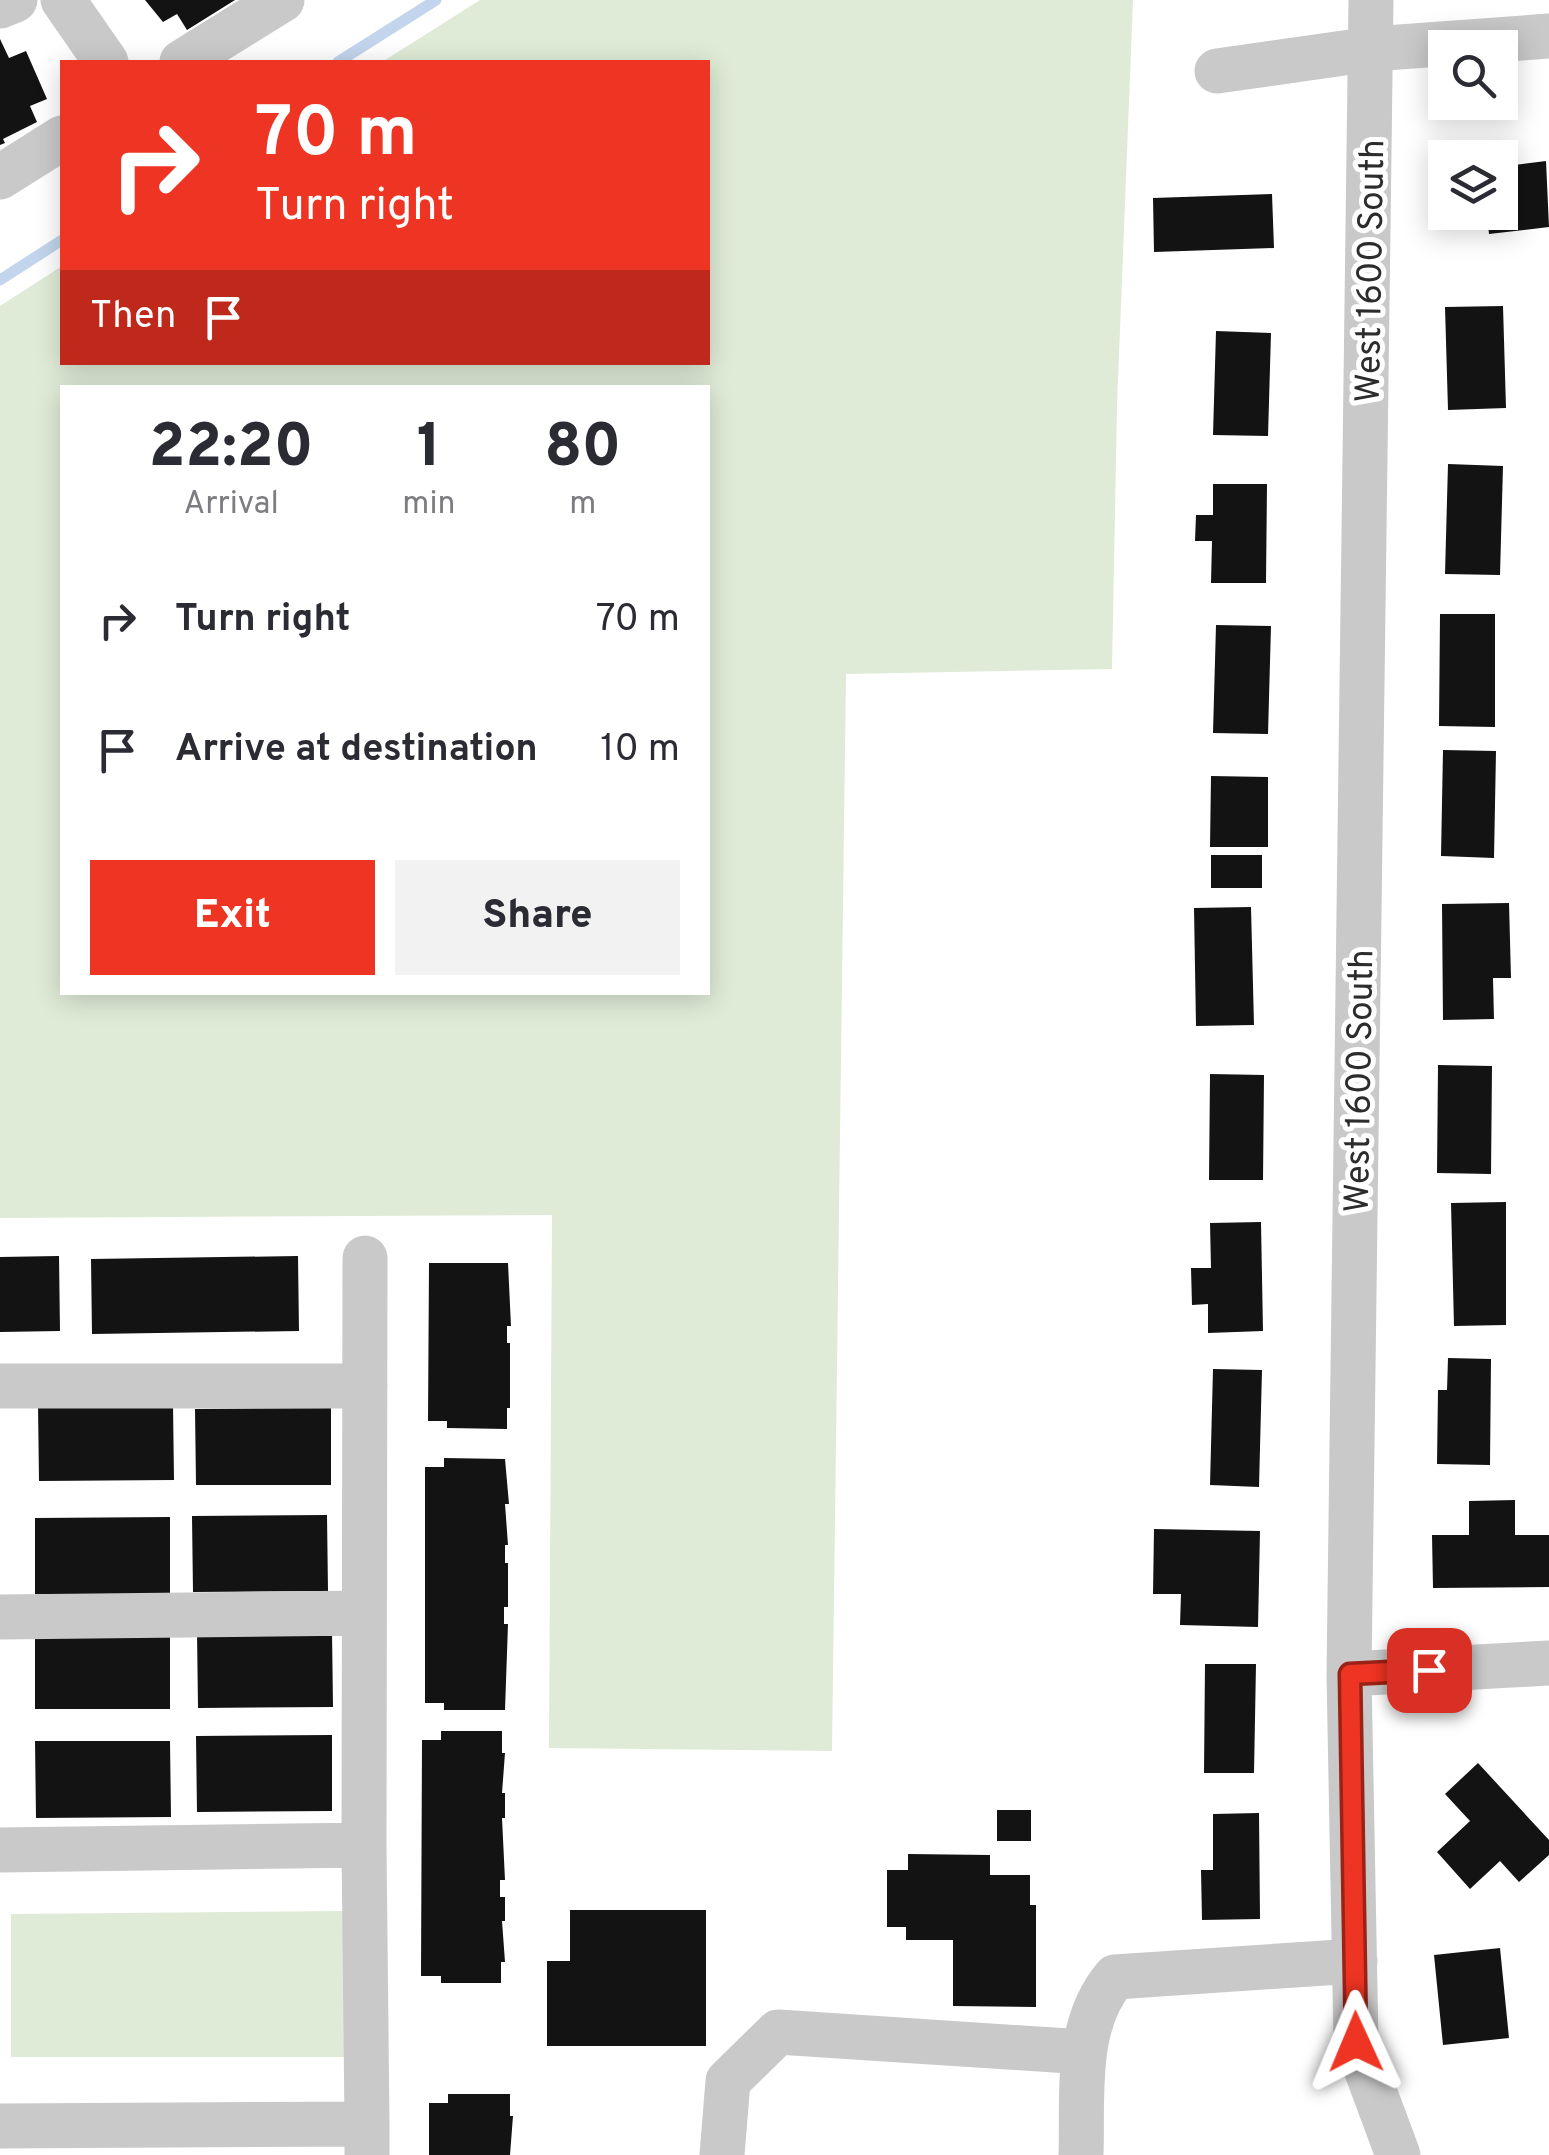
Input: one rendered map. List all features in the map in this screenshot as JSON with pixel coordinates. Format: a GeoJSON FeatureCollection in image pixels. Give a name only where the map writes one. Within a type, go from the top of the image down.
{"type":"FeatureCollection","features":[{"type":"Feature","properties":{"kind":"street"},"geometry":{"type":"LineString","coordinates":[[0,6],[15,0]]}},
{"type":"Feature","properties":{"kind":"street"},"geometry":{"type":"LineString","coordinates":[[64,0],[105,60]]}},
{"type":"Feature","properties":{"kind":"street"},"geometry":{"type":"LineString","coordinates":[[185,60],[282,0]]}},
{"type":"Feature","properties":{"kind":"street","name":"West 1600 South"},"geometry":{"type":"LineString","coordinates":[[1371,0],[1350,1674],[1356,2042],[1398,2155]]}},
{"type":"Feature","properties":{"kind":"street"},"geometry":{"type":"LineString","coordinates":[[1217,71],[1372,49],[1549,36]]}},
{"type":"Feature","properties":{"kind":"street"},"geometry":{"type":"LineString","coordinates":[[0,177],[60,139]]}},
{"type":"Feature","properties":{"kind":"street"},"geometry":{"type":"LineString","coordinates":[[0,2126],[367,2140],[366,1258]]}},
{"type":"Feature","properties":{"kind":"street"},"geometry":{"type":"LineString","coordinates":[[0,1386],[365,1386]]}},
{"type":"Feature","properties":{"kind":"street"},"geometry":{"type":"LineString","coordinates":[[0,1617],[364,1614]]}},
{"type":"Feature","properties":{"kind":"street"},"geometry":{"type":"LineString","coordinates":[[1350,1674],[1549,1663]]}},
{"type":"Feature","properties":{"kind":"street"},"geometry":{"type":"LineString","coordinates":[[0,1850],[364,1845]]}},
{"type":"Feature","properties":{"kind":"street"},"geometry":{"type":"LineString","coordinates":[[1081,2155],[1084,2052],[1101,1993],[1115,1977],[1355,1961]]}},
{"type":"Feature","properties":{"kind":"street"},"geometry":{"type":"LineString","coordinates":[[722,2155],[728,2080],[778,2032],[1084,2052]]}},
{"type":"Feature","properties":{"kind":"green space"},"geometry":{"type":"Polygon","coordinates":[[[480,0],[1133,0],[1117,406],[1112,669],[846,674],[832,1751],[549,1748],[552,1215],[0,1218],[0,306],[60,267],[60,365],[710,365],[710,60],[385,60],[480,0]]]}},
{"type":"Feature","properties":{"kind":"green space"},"geometry":{"type":"Polygon","coordinates":[[[344,1911],[344,2057],[11,2057],[11,1914],[344,1911]]]}},
{"type":"Feature","properties":{"kind":"building"},"geometry":{"type":"Polygon","coordinates":[[[145,0],[235,0],[187,30],[177,14],[163,22],[145,0]]]}},
{"type":"Feature","properties":{"kind":"building"},"geometry":{"type":"Polygon","coordinates":[[[0,39],[9,58],[26,51],[47,99],[30,106],[37,122],[3,139],[5,143],[0,145],[0,39]]]}},
{"type":"Feature","properties":{"kind":"building"},"geometry":{"type":"Polygon","coordinates":[[[1546,161],[1549,227],[1489,234],[1489,230],[1518,230],[1518,165],[1546,161]]]}},
{"type":"Feature","properties":{"kind":"building"},"geometry":{"type":"Polygon","coordinates":[[[1272,194],[1274,248],[1154,252],[1153,198],[1272,194]]]}},
{"type":"Feature","properties":{"kind":"building"},"geometry":{"type":"Polygon","coordinates":[[[1503,306],[1506,408],[1448,410],[1445,307],[1503,306]]]}},
{"type":"Feature","properties":{"kind":"building"},"geometry":{"type":"Polygon","coordinates":[[[1216,331],[1271,333],[1268,436],[1213,435],[1216,331]]]}},
{"type":"Feature","properties":{"kind":"building"},"geometry":{"type":"Polygon","coordinates":[[[1448,464],[1503,466],[1500,575],[1445,574],[1448,464]]]}},
{"type":"Feature","properties":{"kind":"building"},"geometry":{"type":"Polygon","coordinates":[[[1213,484],[1267,484],[1266,583],[1211,583],[1212,541],[1195,541],[1196,515],[1213,515],[1213,484]]]}},
{"type":"Feature","properties":{"kind":"building"},"geometry":{"type":"Polygon","coordinates":[[[1440,614],[1495,614],[1495,727],[1439,726],[1440,614]]]}},
{"type":"Feature","properties":{"kind":"building"},"geometry":{"type":"Polygon","coordinates":[[[1216,625],[1271,626],[1268,734],[1213,733],[1216,625]]]}},
{"type":"Feature","properties":{"kind":"building"},"geometry":{"type":"Polygon","coordinates":[[[1443,750],[1496,751],[1494,858],[1441,856],[1443,750]]]}},
{"type":"Feature","properties":{"kind":"building"},"geometry":{"type":"Polygon","coordinates":[[[1211,776],[1268,777],[1268,847],[1210,847],[1211,776]]]}},
{"type":"Feature","properties":{"kind":"building"},"geometry":{"type":"Polygon","coordinates":[[[1211,855],[1262,855],[1262,888],[1211,888],[1211,855]]]}},
{"type":"Feature","properties":{"kind":"building"},"geometry":{"type":"Polygon","coordinates":[[[1509,903],[1511,978],[1493,978],[1494,1019],[1443,1020],[1442,904],[1509,903]]]}},
{"type":"Feature","properties":{"kind":"building"},"geometry":{"type":"Polygon","coordinates":[[[1251,907],[1254,1025],[1196,1026],[1194,908],[1251,907]]]}},
{"type":"Feature","properties":{"kind":"building"},"geometry":{"type":"Polygon","coordinates":[[[1438,1065],[1492,1066],[1491,1174],[1437,1173],[1438,1065]]]}},
{"type":"Feature","properties":{"kind":"building"},"geometry":{"type":"Polygon","coordinates":[[[1210,1074],[1264,1075],[1263,1180],[1209,1180],[1210,1074]]]}},
{"type":"Feature","properties":{"kind":"building"},"geometry":{"type":"Polygon","coordinates":[[[1506,1202],[1506,1325],[1454,1326],[1451,1203],[1506,1202]]]}},
{"type":"Feature","properties":{"kind":"building"},"geometry":{"type":"Polygon","coordinates":[[[1261,1222],[1263,1331],[1208,1333],[1208,1304],[1192,1305],[1191,1268],[1211,1268],[1210,1223],[1261,1222]]]}},
{"type":"Feature","properties":{"kind":"building"},"geometry":{"type":"Polygon","coordinates":[[[59,1256],[60,1331],[0,1332],[0,1257],[59,1256]]]}},
{"type":"Feature","properties":{"kind":"building"},"geometry":{"type":"Polygon","coordinates":[[[298,1256],[299,1331],[92,1334],[91,1259],[298,1256]]]}},
{"type":"Feature","properties":{"kind":"building"},"geometry":{"type":"Polygon","coordinates":[[[429,1263],[508,1263],[511,1326],[507,1326],[507,1429],[447,1428],[447,1421],[428,1421],[429,1263]]]}},
{"type":"Feature","properties":{"kind":"building"},"geometry":{"type":"Polygon","coordinates":[[[1448,1358],[1491,1359],[1490,1465],[1437,1464],[1438,1390],[1447,1390],[1448,1358]]]}},
{"type":"Feature","properties":{"kind":"building"},"geometry":{"type":"Polygon","coordinates":[[[1213,1369],[1262,1370],[1259,1487],[1210,1485],[1213,1369]]]}},
{"type":"Feature","properties":{"kind":"building"},"geometry":{"type":"Polygon","coordinates":[[[173,1404],[174,1480],[39,1481],[38,1405],[173,1404]]]}},
{"type":"Feature","properties":{"kind":"building"},"geometry":{"type":"Polygon","coordinates":[[[331,1408],[331,1485],[196,1485],[195,1409],[331,1408]]]}},
{"type":"Feature","properties":{"kind":"building"},"geometry":{"type":"Polygon","coordinates":[[[444,1458],[505,1459],[509,1504],[505,1504],[505,1710],[444,1710],[444,1703],[425,1703],[425,1467],[444,1467],[444,1458]]]}},
{"type":"Feature","properties":{"kind":"building"},"geometry":{"type":"Polygon","coordinates":[[[1515,1500],[1515,1535],[1549,1535],[1549,1587],[1433,1588],[1432,1535],[1469,1535],[1469,1501],[1515,1500]]]}},
{"type":"Feature","properties":{"kind":"building"},"geometry":{"type":"Polygon","coordinates":[[[327,1515],[328,1591],[193,1592],[192,1516],[327,1515]]]}},
{"type":"Feature","properties":{"kind":"building"},"geometry":{"type":"Polygon","coordinates":[[[170,1517],[170,1594],[35,1594],[35,1518],[170,1517]]]}},
{"type":"Feature","properties":{"kind":"building"},"geometry":{"type":"Polygon","coordinates":[[[1154,1529],[1260,1531],[1258,1627],[1180,1625],[1181,1594],[1153,1594],[1154,1529]]]}},
{"type":"Feature","properties":{"kind":"building"},"geometry":{"type":"Polygon","coordinates":[[[332,1631],[333,1707],[198,1708],[197,1632],[332,1631]]]}},
{"type":"Feature","properties":{"kind":"building"},"geometry":{"type":"Polygon","coordinates":[[[170,1632],[170,1709],[35,1709],[35,1633],[170,1632]]]}},
{"type":"Feature","properties":{"kind":"building"},"geometry":{"type":"Polygon","coordinates":[[[1205,1664],[1256,1664],[1254,1773],[1204,1773],[1205,1664]]]}},
{"type":"Feature","properties":{"kind":"building"},"geometry":{"type":"Polygon","coordinates":[[[441,1731],[502,1731],[505,1880],[500,1880],[500,1897],[505,1897],[505,1962],[501,1962],[501,1983],[441,1983],[441,1976],[421,1976],[422,1740],[441,1740],[441,1731]]]}},
{"type":"Feature","properties":{"kind":"building"},"geometry":{"type":"Polygon","coordinates":[[[332,1735],[332,1811],[197,1812],[196,1736],[332,1735]]]}},
{"type":"Feature","properties":{"kind":"building"},"geometry":{"type":"Polygon","coordinates":[[[35,1741],[170,1741],[171,1817],[36,1818],[35,1741]]]}},
{"type":"Feature","properties":{"kind":"building"},"geometry":{"type":"Polygon","coordinates":[[[1478,1763],[1549,1840],[1549,1855],[1519,1882],[1500,1861],[1470,1889],[1437,1852],[1470,1821],[1445,1794],[1478,1763]]]}},
{"type":"Feature","properties":{"kind":"building"},"geometry":{"type":"Polygon","coordinates":[[[997,1810],[1031,1810],[1031,1841],[997,1841],[997,1810]]]}},
{"type":"Feature","properties":{"kind":"building"},"geometry":{"type":"Polygon","coordinates":[[[1259,1813],[1260,1919],[1202,1920],[1201,1870],[1213,1870],[1213,1814],[1259,1813]]]}},
{"type":"Feature","properties":{"kind":"building"},"geometry":{"type":"Polygon","coordinates":[[[908,1854],[990,1855],[990,1875],[1030,1875],[1030,1905],[1036,1905],[1036,2007],[953,2006],[953,1940],[906,1940],[906,1927],[887,1927],[887,1870],[908,1870],[908,1854]]]}},
{"type":"Feature","properties":{"kind":"building"},"geometry":{"type":"Polygon","coordinates":[[[570,1910],[706,1910],[706,2046],[547,2046],[547,1961],[570,1961],[570,1910]]]}},
{"type":"Feature","properties":{"kind":"building"},"geometry":{"type":"Polygon","coordinates":[[[1500,1948],[1509,2038],[1443,2045],[1434,1955],[1500,1948]]]}},
{"type":"Feature","properties":{"kind":"building"},"geometry":{"type":"Polygon","coordinates":[[[448,2094],[510,2094],[510,2155],[429,2155],[429,2103],[448,2103],[448,2094]]]}},
{"type":"Feature","properties":{"kind":"waterway"},"geometry":{"type":"LineString","coordinates":[[341,60],[436,0]]}},
{"type":"Feature","properties":{"kind":"waterway"},"geometry":{"type":"LineString","coordinates":[[0,280],[60,241]]}},
{"type":"Feature","properties":{"kind":"route"},"geometry":{"type":"LineString","coordinates":[[1356,2042],[1350,1674],[1429,1670]]}}]}
